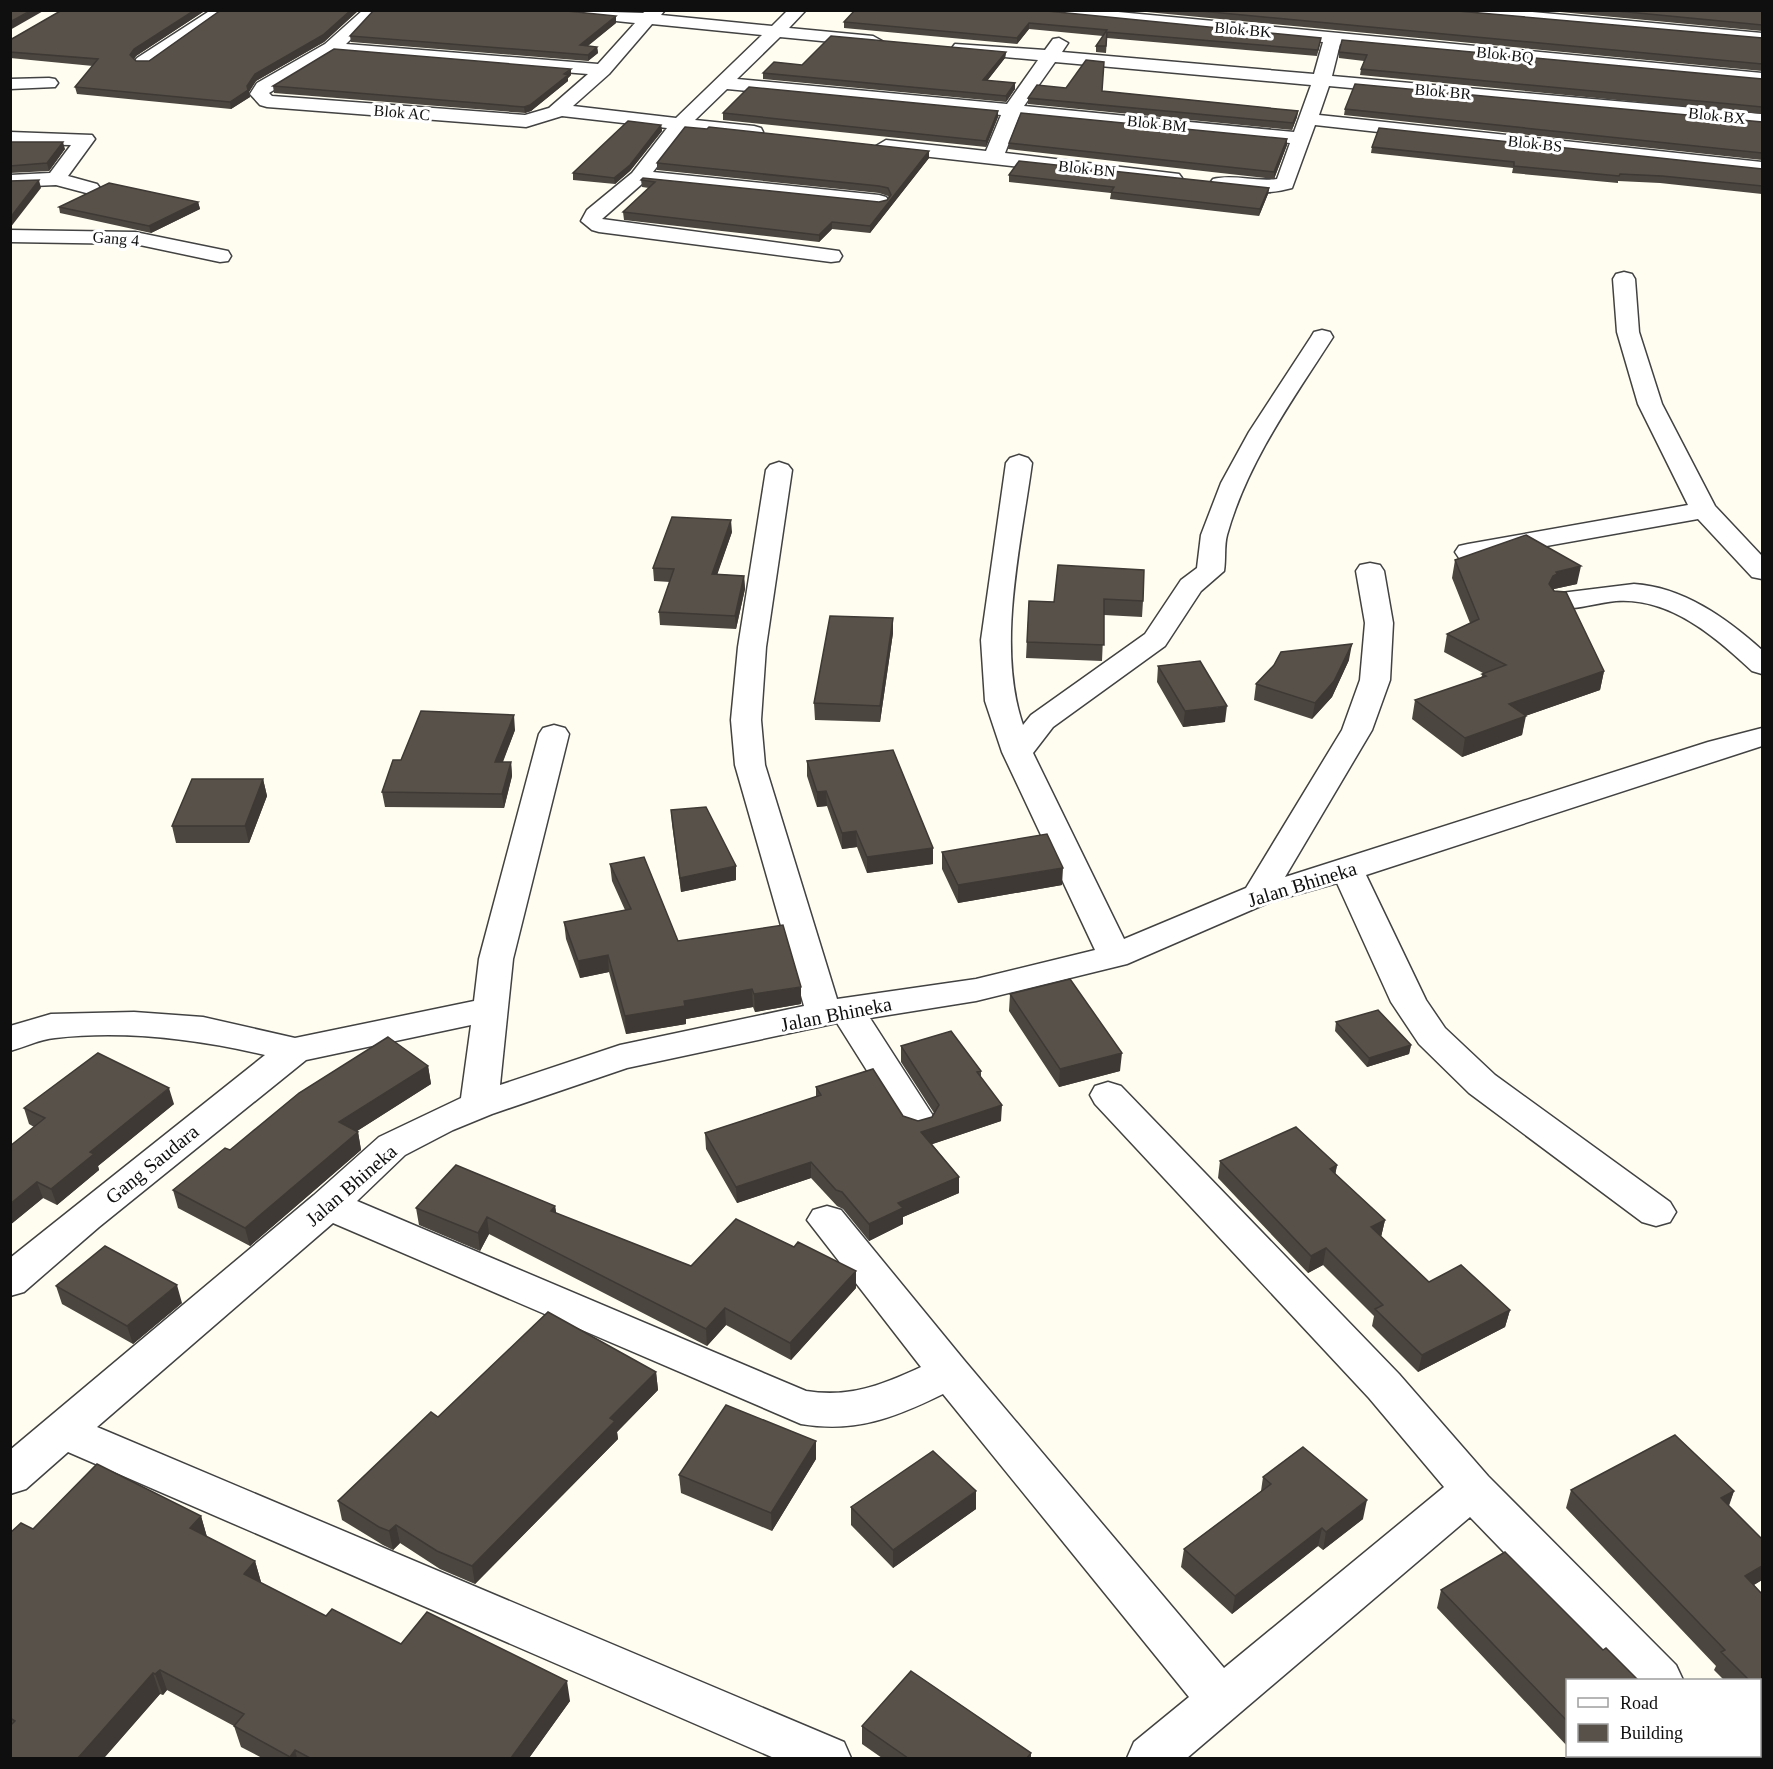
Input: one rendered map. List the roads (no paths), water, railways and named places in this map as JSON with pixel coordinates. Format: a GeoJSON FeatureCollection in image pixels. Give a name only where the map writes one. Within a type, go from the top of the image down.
{"type":"FeatureCollection","features":[{"type":"Feature","properties":{"kind":"street"},"geometry":{"type":"LineString","coordinates":[[143,62],[223,10]]}},
{"type":"Feature","properties":{"kind":"street","name":"Blok AC"},"geometry":{"type":"LineString","coordinates":[[373,10],[331,48],[263,87],[259,94],[267,101],[526,121],[558,110],[603,70],[652,14]]}},
{"type":"Feature","properties":{"kind":"street"},"geometry":{"type":"LineString","coordinates":[[559,10],[652,14],[776,32],[895,43]]}},
{"type":"Feature","properties":{"kind":"street"},"geometry":{"type":"LineString","coordinates":[[798,10],[680,124],[639,177],[594,214],[591,220],[599,226],[831,256]]}},
{"type":"Feature","properties":{"kind":"street","name":"Blok BK"},"geometry":{"type":"LineString","coordinates":[[1038,10],[1334,37]]}},
{"type":"Feature","properties":{"kind":"street"},"geometry":{"type":"LineString","coordinates":[[1446,10],[1762,39]]}},
{"type":"Feature","properties":{"kind":"street"},"geometry":{"type":"LineString","coordinates":[[1672,110],[1677,70],[1678,31],[1682,10]]}},
{"type":"Feature","properties":{"kind":"street"},"geometry":{"type":"LineString","coordinates":[[993,158],[1013,109],[1048,56],[1083,13]]}},
{"type":"Feature","properties":{"kind":"street","name":"Blok BQ"},"geometry":{"type":"LineString","coordinates":[[1334,37],[1762,78]]}},
{"type":"Feature","properties":{"kind":"street","name":"Blok BN"},"geometry":{"type":"LineString","coordinates":[[865,144],[1262,188],[1285,184],[1322,80],[1334,37]]}},
{"type":"Feature","properties":{"kind":"street","name":"Blok BR"},"geometry":{"type":"LineString","coordinates":[[942,47],[1672,110]]}},
{"type":"Feature","properties":{"kind":"street"},"geometry":{"type":"LineString","coordinates":[[331,48],[603,70]]}},
{"type":"Feature","properties":{"kind":"street"},"geometry":{"type":"LineString","coordinates":[[10,84],[49,83]]}},
{"type":"Feature","properties":{"kind":"street","name":"Blok BM"},"geometry":{"type":"LineString","coordinates":[[722,83],[1301,138]]}},
{"type":"Feature","properties":{"kind":"street"},"geometry":{"type":"LineString","coordinates":[[558,110],[772,134]]}},
{"type":"Feature","properties":{"kind":"street","name":"Blok BX"},"geometry":{"type":"LineString","coordinates":[[1672,110],[1762,120]]}},
{"type":"Feature","properties":{"kind":"street","name":"Blok BS"},"geometry":{"type":"LineString","coordinates":[[1308,119],[1762,168]]}},
{"type":"Feature","properties":{"kind":"street"},"geometry":{"type":"LineString","coordinates":[[10,138],[76,137],[85,141],[57,180]]}},
{"type":"Feature","properties":{"kind":"street"},"geometry":{"type":"LineString","coordinates":[[639,177],[879,201]]}},
{"type":"Feature","properties":{"kind":"street"},"geometry":{"type":"LineString","coordinates":[[10,180],[57,180],[90,188]]}},
{"type":"Feature","properties":{"kind":"street","name":"Gang 4"},"geometry":{"type":"LineString","coordinates":[[10,236],[135,238],[220,256]]}},
{"type":"Feature","properties":{"kind":"street"},"geometry":{"type":"LineString","coordinates":[[1624,279],[1628,332],[1650,404],[1704,510],[1759,563]]}},
{"type":"Feature","properties":{"kind":"street"},"geometry":{"type":"LineString","coordinates":[[1017,752],[1042,721],[1155,640],[1191,586],[1210,571],[1214,537],[1228,500],[1265,424],[1322,337]]}},
{"type":"Feature","properties":{"kind":"street"},"geometry":{"type":"LineString","coordinates":[[1019,462],[995,640],[1000,701],[1017,752],[1078,874],[1115,956]]}},
{"type":"Feature","properties":{"kind":"street"},"geometry":{"type":"LineString","coordinates":[[779,470],[752,647],[746,720],[750,765],[835,1012],[918,1122]]}},
{"type":"Feature","properties":{"kind":"street"},"geometry":{"type":"LineString","coordinates":[[1468,552],[1704,510]]}},
{"type":"Feature","properties":{"kind":"street"},"geometry":{"type":"LineString","coordinates":[[1258,896],[1357,730],[1375,680],[1379,623],[1370,571]]}},
{"type":"Feature","properties":{"kind":"street"},"geometry":{"type":"LineString","coordinates":[[1561,601],[1626,593],[1645,593],[1670,600],[1719,629],[1762,665]]}},
{"type":"Feature","properties":{"kind":"street"},"geometry":{"type":"LineString","coordinates":[[479,1105],[496,959],[554,734]]}},
{"type":"Feature","properties":{"kind":"street","name":"Jalan Bhineka"},"geometry":{"type":"LineString","coordinates":[[10,1476],[328,1205],[392,1146],[440,1121],[479,1105],[620,1057],[835,1012],[976,990],[1115,956],[1258,896],[1347,870],[1625,778],[1762,737]]}},
{"type":"Feature","properties":{"kind":"street"},"geometry":{"type":"LineString","coordinates":[[1347,870],[1409,1002],[1432,1036],[1482,1084],[1656,1212]]}},
{"type":"Feature","properties":{"kind":"street"},"geometry":{"type":"LineString","coordinates":[[10,1039],[51,1026],[134,1024],[203,1029],[296,1050],[489,1009]]}},
{"type":"Feature","properties":{"kind":"street","name":"Gang Saudara"},"geometry":{"type":"LineString","coordinates":[[10,1281],[85,1217],[296,1050]]}},
{"type":"Feature","properties":{"kind":"street"},"geometry":{"type":"LineString","coordinates":[[1108,1095],[1384,1386],[1472,1489],[1658,1679]]}},
{"type":"Feature","properties":{"kind":"street"},"geometry":{"type":"LineString","coordinates":[[328,1205],[801,1407],[845,1413],[868,1409],[949,1372]]}},
{"type":"Feature","properties":{"kind":"street"},"geometry":{"type":"LineString","coordinates":[[827,1220],[949,1372],[1221,1700]]}},
{"type":"Feature","properties":{"kind":"street"},"geometry":{"type":"LineString","coordinates":[[62,1431],[827,1758]]}},
{"type":"Feature","properties":{"kind":"street"},"geometry":{"type":"LineString","coordinates":[[1151,1758],[1472,1489]]}}]}
